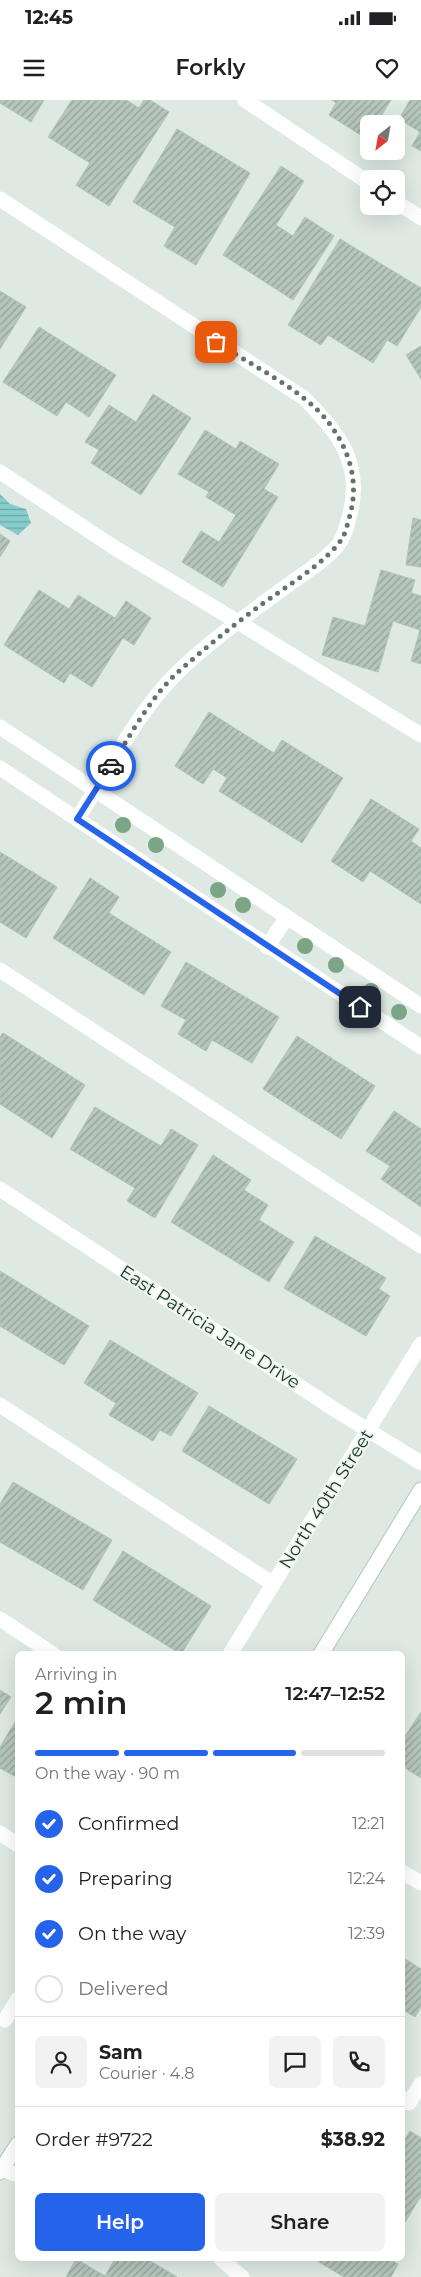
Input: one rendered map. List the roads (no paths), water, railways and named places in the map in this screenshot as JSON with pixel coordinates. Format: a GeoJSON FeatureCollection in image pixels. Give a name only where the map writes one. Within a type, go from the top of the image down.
{"type":"FeatureCollection","features":[{"type":"Feature","properties":{"kind":"street"},"geometry":{"type":"LineString","coordinates":[[245,100],[360,177]]}},
{"type":"Feature","properties":{"kind":"street"},"geometry":{"type":"LineString","coordinates":[[0,199],[304,398],[323,416],[346,450],[353,474],[354,500],[344,536],[336,547],[320,562],[238,622],[174,676],[140,719],[77,819]]}},
{"type":"Feature","properties":{"kind":"street"},"geometry":{"type":"LineString","coordinates":[[405,208],[421,218]]}},
{"type":"Feature","properties":{"kind":"street"},"geometry":{"type":"LineString","coordinates":[[0,472],[115,548],[421,735]]}},
{"type":"Feature","properties":{"kind":"street"},"geometry":{"type":"LineString","coordinates":[[0,728],[421,1006]]}},
{"type":"Feature","properties":{"kind":"street"},"geometry":{"type":"LineString","coordinates":[[0,768],[267,947],[421,1047]]}},
{"type":"Feature","properties":{"kind":"street"},"geometry":{"type":"LineString","coordinates":[[267,947],[287,917]]}},
{"type":"Feature","properties":{"kind":"street"},"geometry":{"type":"LineString","coordinates":[[0,970],[312,1177],[421,1246]]}},
{"type":"Feature","properties":{"kind":"street","name":"East Patricia Jane Drive"},"geometry":{"type":"LineString","coordinates":[[0,1190],[421,1463]]}},
{"type":"Feature","properties":{"kind":"street","name":"North 40th Street"},"geometry":{"type":"LineString","coordinates":[[232,1651],[421,1344]]}},
{"type":"Feature","properties":{"kind":"street"},"geometry":{"type":"LineString","coordinates":[[0,1405],[273,1584]]}},
{"type":"Feature","properties":{"kind":"street"},"geometry":{"type":"LineString","coordinates":[[323,1651],[421,1490]]}},
{"type":"Feature","properties":{"kind":"street"},"geometry":{"type":"LineString","coordinates":[[0,1619],[48,1651]]}},
{"type":"Feature","properties":{"kind":"street"},"geometry":{"type":"LineString","coordinates":[[0,1833],[15,1842]]}},
{"type":"Feature","properties":{"kind":"street"},"geometry":{"type":"LineString","coordinates":[[405,1874],[421,1883]]}},
{"type":"Feature","properties":{"kind":"street"},"geometry":{"type":"LineString","coordinates":[[5,2020],[15,2004]]}},
{"type":"Feature","properties":{"kind":"street"},"geometry":{"type":"LineString","coordinates":[[405,2100],[410,2103],[421,2084]]}},
{"type":"Feature","properties":{"kind":"street"},"geometry":{"type":"LineString","coordinates":[[15,2149],[1,2171],[15,2174]]}},
{"type":"Feature","properties":{"kind":"street"},"geometry":{"type":"LineString","coordinates":[[223,2261],[242,2277]]}},
{"type":"Feature","properties":{"kind":"water"},"geometry":{"type":"Polygon","coordinates":[[[0,494],[10,504],[26,509],[31,523],[18,535],[0,525],[0,494]]]}}]}
